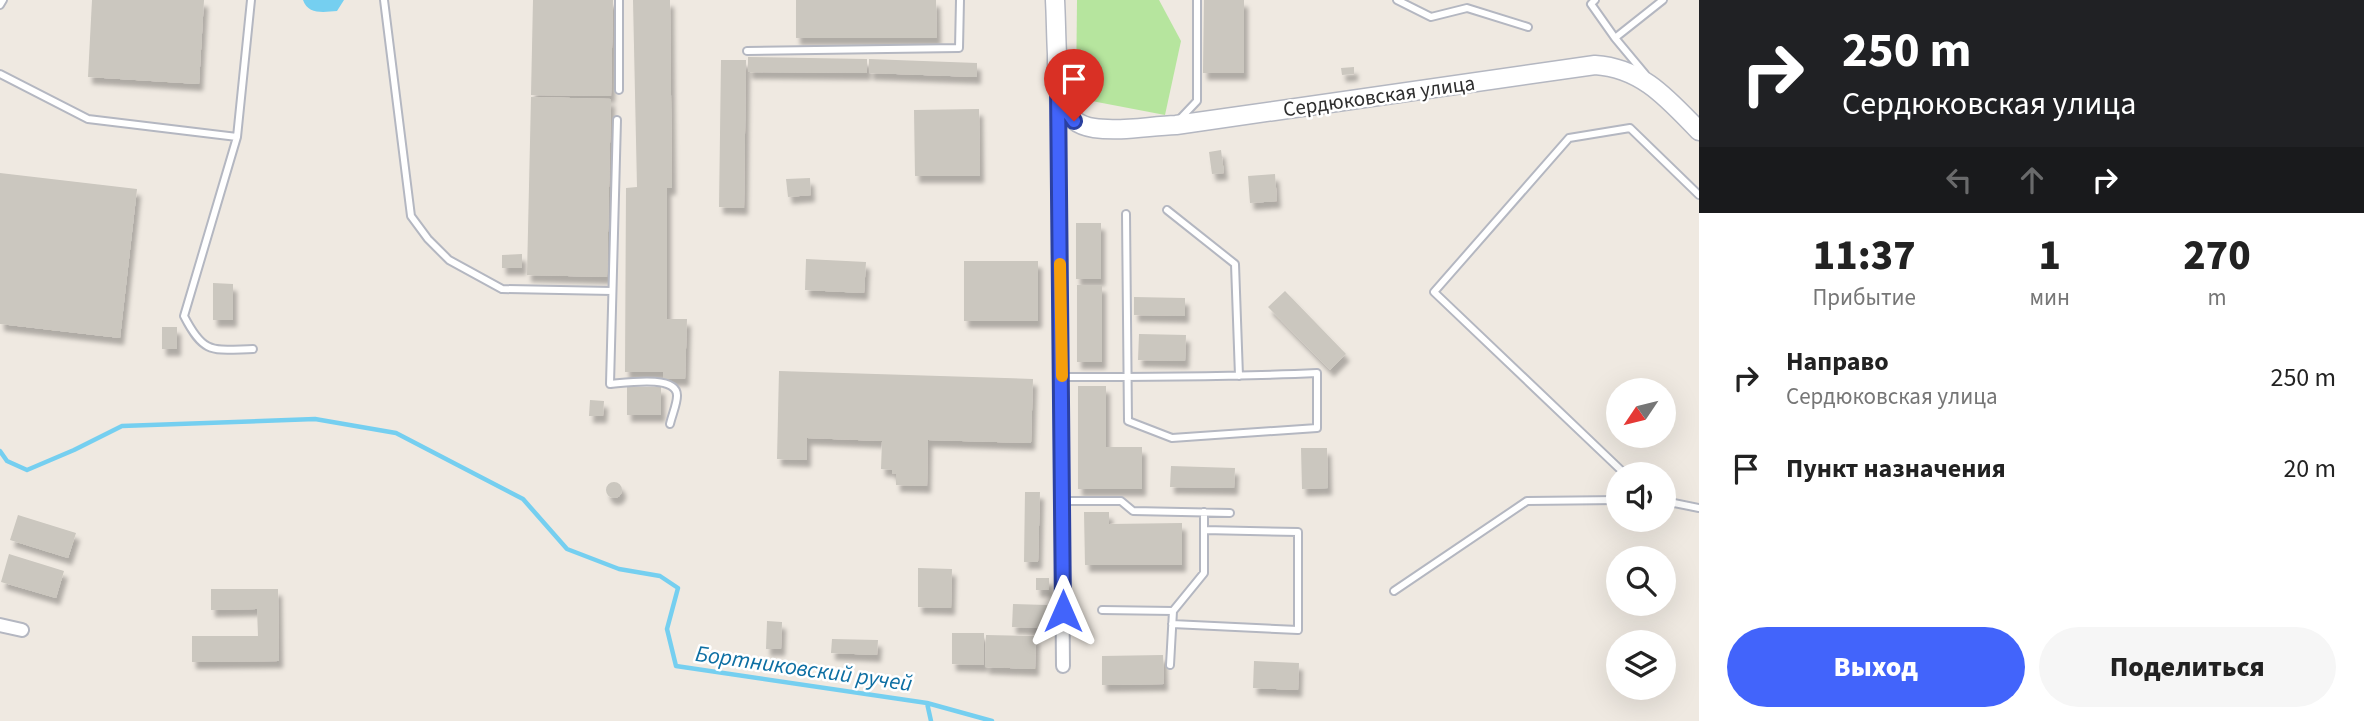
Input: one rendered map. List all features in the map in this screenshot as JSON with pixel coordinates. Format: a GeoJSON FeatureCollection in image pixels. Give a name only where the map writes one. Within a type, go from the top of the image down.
{"type":"FeatureCollection","features":[{"type":"Feature","properties":{"kind":"street"},"geometry":{"type":"LineString","coordinates":[[1055,0],[1062,377],[1063,666]]}},
{"type":"Feature","properties":{"kind":"street","name":"Сердюковская улица"},"geometry":{"type":"LineString","coordinates":[[1058,88],[1062,104],[1074,121],[1091,128],[1108,129],[1176,125],[1595,65],[1632,74],[1658,89],[1699,131]]}},
{"type":"Feature","properties":{"kind":"street"},"geometry":{"type":"LineString","coordinates":[[0,625],[22,630]]}},
{"type":"Feature","properties":{"kind":"lane"},"geometry":{"type":"LineString","coordinates":[[0,5],[3,0]]}},
{"type":"Feature","properties":{"kind":"lane"},"geometry":{"type":"LineString","coordinates":[[251,0],[237,137],[184,316],[196,340],[215,350],[253,349]]}},
{"type":"Feature","properties":{"kind":"lane"},"geometry":{"type":"LineString","coordinates":[[384,0],[411,216],[428,239],[449,260],[502,289],[611,291]]}},
{"type":"Feature","properties":{"kind":"lane"},"geometry":{"type":"LineString","coordinates":[[619,0],[619,90]]}},
{"type":"Feature","properties":{"kind":"lane"},"geometry":{"type":"LineString","coordinates":[[747,51],[960,48],[960,0]]}},
{"type":"Feature","properties":{"kind":"lane"},"geometry":{"type":"LineString","coordinates":[[1176,125],[1197,100],[1197,0]]}},
{"type":"Feature","properties":{"kind":"lane"},"geometry":{"type":"LineString","coordinates":[[1397,0],[1431,17],[1467,8],[1528,27]]}},
{"type":"Feature","properties":{"kind":"lane"},"geometry":{"type":"LineString","coordinates":[[1463,0],[1467,8]]}},
{"type":"Feature","properties":{"kind":"lane"},"geometry":{"type":"LineString","coordinates":[[1595,0],[1591,4],[1615,38],[1658,89]]}},
{"type":"Feature","properties":{"kind":"lane"},"geometry":{"type":"LineString","coordinates":[[1615,38],[1663,0]]}},
{"type":"Feature","properties":{"kind":"lane"},"geometry":{"type":"LineString","coordinates":[[0,74],[88,119],[237,137]]}},
{"type":"Feature","properties":{"kind":"lane"},"geometry":{"type":"LineString","coordinates":[[617,120],[610,384],[662,381],[675,387],[678,394],[670,424]]}},
{"type":"Feature","properties":{"kind":"lane"},"geometry":{"type":"LineString","coordinates":[[1612,462],[1434,292],[1569,138],[1630,128],[1699,195]]}},
{"type":"Feature","properties":{"kind":"lane"},"geometry":{"type":"LineString","coordinates":[[1167,210],[1235,264],[1239,376]]}},
{"type":"Feature","properties":{"kind":"lane"},"geometry":{"type":"LineString","coordinates":[[1062,377],[1128,377],[1239,376],[1317,373],[1317,428],[1172,438],[1128,421],[1128,377],[1126,214]]}},
{"type":"Feature","properties":{"kind":"lane"},"geometry":{"type":"LineString","coordinates":[[1394,591],[1527,501],[1606,500]]}},
{"type":"Feature","properties":{"kind":"lane"},"geometry":{"type":"LineString","coordinates":[[1062,501],[1121,501],[1133,511],[1230,513]]}},
{"type":"Feature","properties":{"kind":"lane"},"geometry":{"type":"LineString","coordinates":[[1676,504],[1699,508]]}},
{"type":"Feature","properties":{"kind":"lane"},"geometry":{"type":"LineString","coordinates":[[1170,665],[1173,611],[1204,573],[1204,512]]}},
{"type":"Feature","properties":{"kind":"lane"},"geometry":{"type":"LineString","coordinates":[[1172,624],[1298,630],[1298,532],[1204,530]]}},
{"type":"Feature","properties":{"kind":"lane"},"geometry":{"type":"LineString","coordinates":[[1102,610],[1173,611]]}},
{"type":"Feature","properties":{"kind":"green space"},"geometry":{"type":"Polygon","coordinates":[[[1077,0],[1159,0],[1181,41],[1165,115],[1076,98],[1077,0]]]}},
{"type":"Feature","properties":{"kind":"water"},"geometry":{"type":"Polygon","coordinates":[[[303,0],[344,0],[337,11],[322,12],[309,8],[303,0]]]}},
{"type":"Feature","properties":{"kind":"building"},"geometry":{"type":"Polygon","coordinates":[[[92,0],[204,0],[199,84],[88,77],[92,0]]]}},
{"type":"Feature","properties":{"kind":"building"},"geometry":{"type":"Polygon","coordinates":[[[533,0],[613,0],[611,96],[531,95],[533,0]]]}},
{"type":"Feature","properties":{"kind":"building"},"geometry":{"type":"Polygon","coordinates":[[[633,0],[670,0],[672,188],[667,188],[667,319],[687,319],[685,379],[663,379],[663,372],[625,372],[626,188],[637,187],[633,0]]]}},
{"type":"Feature","properties":{"kind":"building"},"geometry":{"type":"Polygon","coordinates":[[[796,0],[936,0],[937,38],[796,38],[796,0]]]}},
{"type":"Feature","properties":{"kind":"building"},"geometry":{"type":"Polygon","coordinates":[[[1204,0],[1244,0],[1244,73],[1203,73],[1204,0]]]}},
{"type":"Feature","properties":{"kind":"building"},"geometry":{"type":"Polygon","coordinates":[[[748,57],[867,59],[867,73],[748,72],[748,57]]]}},
{"type":"Feature","properties":{"kind":"building"},"geometry":{"type":"Polygon","coordinates":[[[869,59],[977,63],[977,77],[869,73],[869,59]]]}},
{"type":"Feature","properties":{"kind":"building"},"geometry":{"type":"Polygon","coordinates":[[[721,60],[746,60],[744,208],[719,207],[721,60]]]}},
{"type":"Feature","properties":{"kind":"building"},"geometry":{"type":"Polygon","coordinates":[[[1354,67],[1354,74],[1342,75],[1341,68],[1354,67]]]}},
{"type":"Feature","properties":{"kind":"building"},"geometry":{"type":"Polygon","coordinates":[[[531,97],[611,99],[607,277],[527,275],[531,97]]]}},
{"type":"Feature","properties":{"kind":"building"},"geometry":{"type":"Polygon","coordinates":[[[979,109],[980,176],[915,176],[914,110],[979,109]]]}},
{"type":"Feature","properties":{"kind":"building"},"geometry":{"type":"Polygon","coordinates":[[[1221,150],[1224,173],[1212,174],[1209,152],[1221,150]]]}},
{"type":"Feature","properties":{"kind":"building"},"geometry":{"type":"Polygon","coordinates":[[[0,173],[137,189],[120,338],[0,324],[0,173]]]}},
{"type":"Feature","properties":{"kind":"building"},"geometry":{"type":"Polygon","coordinates":[[[1275,174],[1277,201],[1250,203],[1248,176],[1275,174]]]}},
{"type":"Feature","properties":{"kind":"building"},"geometry":{"type":"Polygon","coordinates":[[[810,178],[811,195],[788,197],[786,179],[810,178]]]}},
{"type":"Feature","properties":{"kind":"building"},"geometry":{"type":"Polygon","coordinates":[[[1076,223],[1101,223],[1101,279],[1076,279],[1076,223]]]}},
{"type":"Feature","properties":{"kind":"building"},"geometry":{"type":"Polygon","coordinates":[[[522,254],[522,268],[502,268],[502,255],[522,254]]]}},
{"type":"Feature","properties":{"kind":"building"},"geometry":{"type":"Polygon","coordinates":[[[806,259],[866,262],[864,293],[805,290],[806,259]]]}},
{"type":"Feature","properties":{"kind":"building"},"geometry":{"type":"Polygon","coordinates":[[[964,261],[1038,261],[1038,321],[964,321],[964,261]]]}},
{"type":"Feature","properties":{"kind":"building"},"geometry":{"type":"Polygon","coordinates":[[[213,283],[233,284],[233,320],[213,320],[213,283]]]}},
{"type":"Feature","properties":{"kind":"building"},"geometry":{"type":"Polygon","coordinates":[[[1077,285],[1102,285],[1102,362],[1077,362],[1077,285]]]}},
{"type":"Feature","properties":{"kind":"building"},"geometry":{"type":"Polygon","coordinates":[[[1285,291],[1346,354],[1330,370],[1268,307],[1285,291]]]}},
{"type":"Feature","properties":{"kind":"building"},"geometry":{"type":"Polygon","coordinates":[[[1134,297],[1185,298],[1185,316],[1134,315],[1134,297]]]}},
{"type":"Feature","properties":{"kind":"building"},"geometry":{"type":"Polygon","coordinates":[[[162,327],[177,327],[177,349],[162,349],[162,327]]]}},
{"type":"Feature","properties":{"kind":"building"},"geometry":{"type":"Polygon","coordinates":[[[1139,334],[1186,335],[1185,361],[1138,360],[1139,334]]]}},
{"type":"Feature","properties":{"kind":"building"},"geometry":{"type":"Polygon","coordinates":[[[779,371],[1033,379],[1031,443],[928,440],[927,486],[896,485],[896,474],[892,474],[892,470],[881,469],[882,441],[807,438],[807,460],[777,459],[779,371]]]}},
{"type":"Feature","properties":{"kind":"building"},"geometry":{"type":"Polygon","coordinates":[[[1078,386],[1106,386],[1106,447],[1142,447],[1142,489],[1078,489],[1078,386]]]}},
{"type":"Feature","properties":{"kind":"building"},"geometry":{"type":"Polygon","coordinates":[[[627,387],[661,387],[661,415],[627,415],[627,387]]]}},
{"type":"Feature","properties":{"kind":"building"},"geometry":{"type":"Polygon","coordinates":[[[590,400],[604,401],[603,416],[589,416],[590,400]]]}},
{"type":"Feature","properties":{"kind":"building"},"geometry":{"type":"Polygon","coordinates":[[[1301,448],[1327,448],[1328,488],[1302,489],[1301,448]]]}},
{"type":"Feature","properties":{"kind":"building"},"geometry":{"type":"Polygon","coordinates":[[[1171,466],[1235,468],[1234,488],[1170,487],[1171,466]]]}},
{"type":"Feature","properties":{"kind":"building"},"geometry":{"type":"Polygon","coordinates":[[[614,482],[620,484],[620,496],[614,498],[608,496],[606,490],[608,484],[614,482]]]}},
{"type":"Feature","properties":{"kind":"building"},"geometry":{"type":"Polygon","coordinates":[[[1025,492],[1040,492],[1038,562],[1024,562],[1025,492]]]}},
{"type":"Feature","properties":{"kind":"building"},"geometry":{"type":"Polygon","coordinates":[[[1084,512],[1109,512],[1109,524],[1182,523],[1182,565],[1085,565],[1084,512]]]}},
{"type":"Feature","properties":{"kind":"building"},"geometry":{"type":"Polygon","coordinates":[[[18,515],[76,533],[68,558],[10,540],[18,515]]]}},
{"type":"Feature","properties":{"kind":"building"},"geometry":{"type":"Polygon","coordinates":[[[9,554],[64,571],[56,598],[1,582],[9,554]]]}},
{"type":"Feature","properties":{"kind":"building"},"geometry":{"type":"Polygon","coordinates":[[[918,568],[952,569],[951,608],[918,607],[918,568]]]}},
{"type":"Feature","properties":{"kind":"building"},"geometry":{"type":"Polygon","coordinates":[[[1036,578],[1049,578],[1049,590],[1036,590],[1036,578]]]}},
{"type":"Feature","properties":{"kind":"building"},"geometry":{"type":"Polygon","coordinates":[[[211,589],[278,589],[279,661],[192,662],[192,636],[258,636],[257,609],[211,610],[211,589]]]}},
{"type":"Feature","properties":{"kind":"building"},"geometry":{"type":"Polygon","coordinates":[[[1013,604],[1047,605],[1046,628],[1012,627],[1013,604]]]}},
{"type":"Feature","properties":{"kind":"building"},"geometry":{"type":"Polygon","coordinates":[[[767,621],[782,622],[781,649],[766,649],[767,621]]]}},
{"type":"Feature","properties":{"kind":"building"},"geometry":{"type":"Polygon","coordinates":[[[952,633],[984,633],[984,665],[952,664],[952,633]]]}},
{"type":"Feature","properties":{"kind":"building"},"geometry":{"type":"Polygon","coordinates":[[[986,635],[1036,636],[1035,669],[985,667],[986,635]]]}},
{"type":"Feature","properties":{"kind":"building"},"geometry":{"type":"Polygon","coordinates":[[[832,639],[878,640],[877,655],[831,653],[832,639]]]}},
{"type":"Feature","properties":{"kind":"building"},"geometry":{"type":"Polygon","coordinates":[[[1163,655],[1164,684],[1102,685],[1102,656],[1163,655]]]}},
{"type":"Feature","properties":{"kind":"building"},"geometry":{"type":"Polygon","coordinates":[[[1254,661],[1299,663],[1298,690],[1253,688],[1254,661]]]}},
{"type":"Feature","properties":{"kind":"waterway","name":"Бортниковский ручей"},"geometry":{"type":"LineString","coordinates":[[0,451],[7,461],[27,470],[122,426],[315,419],[396,433],[523,499],[567,549],[619,569],[660,576],[678,588],[667,629],[676,666],[927,703],[992,721]]}},
{"type":"Feature","properties":{"kind":"waterway"},"geometry":{"type":"LineString","coordinates":[[927,703],[931,721]]}},
{"type":"Feature","properties":{"kind":"slow traffic"},"geometry":{"type":"LineString","coordinates":[[1060,264],[1062,376]]}},
{"type":"Feature","properties":{"kind":"route"},"geometry":{"type":"LineString","coordinates":[[1063,611],[1058,88],[1062,104],[1074,121]]}}]}
